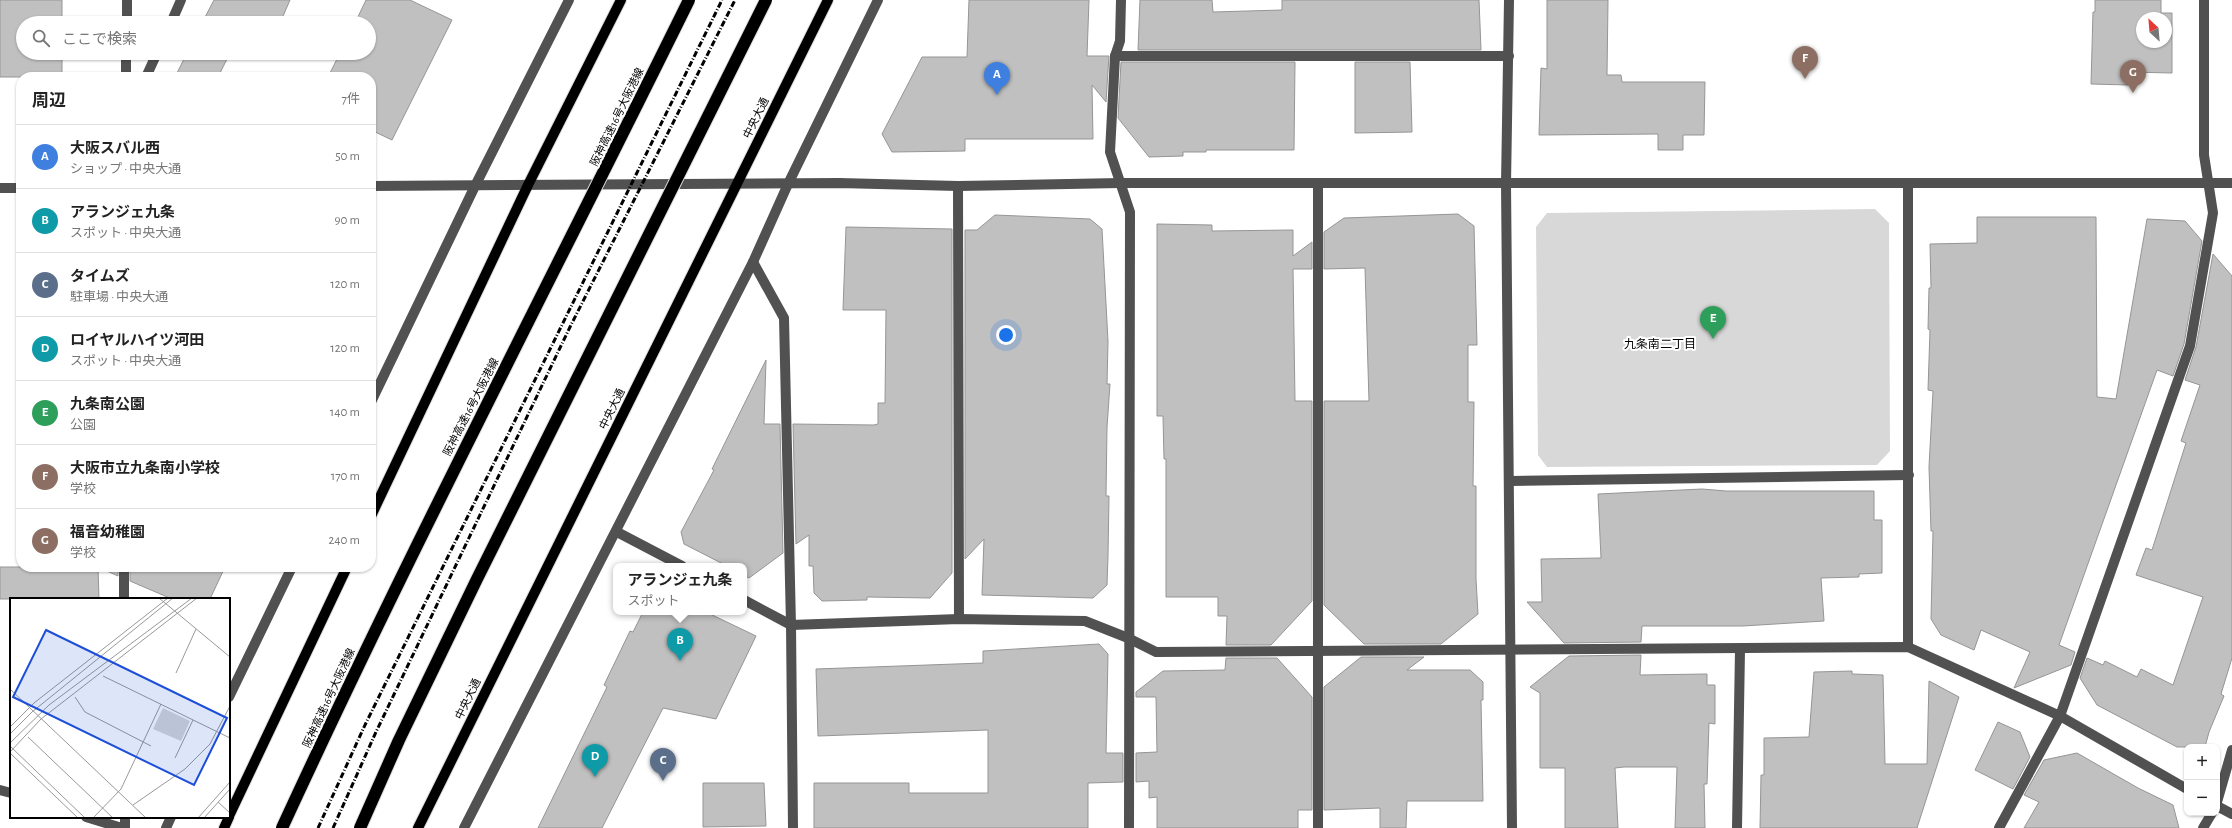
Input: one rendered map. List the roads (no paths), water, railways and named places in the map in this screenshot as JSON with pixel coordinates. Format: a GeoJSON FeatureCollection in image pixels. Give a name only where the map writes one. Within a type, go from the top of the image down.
{"type":"FeatureCollection","features":[{"type":"Feature","properties":{"kind":"highway","name":"阪神高速16号大阪港線"},"geometry":{"type":"LineString","coordinates":[[282,828],[339,704],[413,552],[689,0]]}},
{"type":"Feature","properties":{"kind":"highway"},"geometry":{"type":"LineString","coordinates":[[360,828],[399,740],[473,588],[766,0]]}},
{"type":"Feature","properties":{"kind":"main road"},"geometry":{"type":"LineString","coordinates":[[376,505],[528,185],[622,0]]}},
{"type":"Feature","properties":{"kind":"main road","name":"中央大通"},"geometry":{"type":"LineString","coordinates":[[418,828],[828,0]]}},
{"type":"Feature","properties":{"kind":"main road"},"geometry":{"type":"LineString","coordinates":[[230,815],[345,572]]}},
{"type":"Feature","properties":{"kind":"main road"},"geometry":{"type":"LineString","coordinates":[[224,828],[229,818]]}},
{"type":"Feature","properties":{"kind":"street"},"geometry":{"type":"LineString","coordinates":[[127,0],[127,16]]}},
{"type":"Feature","properties":{"kind":"street"},"geometry":{"type":"LineString","coordinates":[[174,16],[181,0]]}},
{"type":"Feature","properties":{"kind":"street"},"geometry":{"type":"LineString","coordinates":[[376,392],[475,186],[569,0]]}},
{"type":"Feature","properties":{"kind":"street"},"geometry":{"type":"LineString","coordinates":[[464,828],[617,532],[753,262],[788,184],[878,0]]}},
{"type":"Feature","properties":{"kind":"street"},"geometry":{"type":"LineString","coordinates":[[1121,0],[1120,41],[1115,56],[1110,152],[1130,212],[1128,638],[1129,828]]}},
{"type":"Feature","properties":{"kind":"street"},"geometry":{"type":"LineString","coordinates":[[1509,0],[1506,184],[1510,481],[1512,828]]}},
{"type":"Feature","properties":{"kind":"street"},"geometry":{"type":"LineString","coordinates":[[1999,828],[2060,716],[2190,346],[2213,214],[2204,155],[2204,0]]}},
{"type":"Feature","properties":{"kind":"street"},"geometry":{"type":"LineString","coordinates":[[1115,56],[1509,56]]}},
{"type":"Feature","properties":{"kind":"street"},"geometry":{"type":"LineString","coordinates":[[126,60],[126,72]]}},
{"type":"Feature","properties":{"kind":"street"},"geometry":{"type":"LineString","coordinates":[[148,72],[154,60]]}},
{"type":"Feature","properties":{"kind":"street"},"geometry":{"type":"LineString","coordinates":[[376,186],[839,183],[958,186],[1120,183],[2232,183]]}},
{"type":"Feature","properties":{"kind":"street"},"geometry":{"type":"LineString","coordinates":[[1318,184],[1318,828]]}},
{"type":"Feature","properties":{"kind":"street"},"geometry":{"type":"LineString","coordinates":[[1908,184],[1908,648]]}},
{"type":"Feature","properties":{"kind":"street"},"geometry":{"type":"LineString","coordinates":[[958,186],[959,619]]}},
{"type":"Feature","properties":{"kind":"street"},"geometry":{"type":"LineString","coordinates":[[0,188],[16,188]]}},
{"type":"Feature","properties":{"kind":"street"},"geometry":{"type":"LineString","coordinates":[[753,262],[784,318],[791,625],[793,828]]}},
{"type":"Feature","properties":{"kind":"street"},"geometry":{"type":"LineString","coordinates":[[1510,481],[1909,475]]}},
{"type":"Feature","properties":{"kind":"street"},"geometry":{"type":"LineString","coordinates":[[617,532],[676,563]]}},
{"type":"Feature","properties":{"kind":"street"},"geometry":{"type":"LineString","coordinates":[[124,572],[124,598]]}},
{"type":"Feature","properties":{"kind":"street"},"geometry":{"type":"LineString","coordinates":[[230,695],[290,572]]}},
{"type":"Feature","properties":{"kind":"street"},"geometry":{"type":"LineString","coordinates":[[747,602],[791,625],[959,619],[1085,621],[1128,638],[1156,652],[1510,648],[1740,650],[1908,648],[2060,716],[2184,787]]}},
{"type":"Feature","properties":{"kind":"street"},"geometry":{"type":"LineString","coordinates":[[1736,828],[1740,650]]}},
{"type":"Feature","properties":{"kind":"street"},"geometry":{"type":"LineString","coordinates":[[2220,792],[2232,750]]}},
{"type":"Feature","properties":{"kind":"street"},"geometry":{"type":"LineString","coordinates":[[0,790],[10,793]]}},
{"type":"Feature","properties":{"kind":"street"},"geometry":{"type":"LineString","coordinates":[[2220,808],[2232,814]]}},
{"type":"Feature","properties":{"kind":"street"},"geometry":{"type":"LineString","coordinates":[[2203,828],[2210,816]]}},
{"type":"Feature","properties":{"kind":"street"},"geometry":{"type":"LineString","coordinates":[[89,818],[122,828]]}},
{"type":"Feature","properties":{"kind":"street"},"geometry":{"type":"LineString","coordinates":[[166,828],[171,818]]}},
{"type":"Feature","properties":{"kind":"railway"},"geometry":{"type":"LineString","coordinates":[[318,828],[365,725],[722,0]]}},
{"type":"Feature","properties":{"kind":"railway"},"geometry":{"type":"LineString","coordinates":[[333,828],[376,732],[570,327],[735,0]]}},
{"type":"Feature","properties":{"kind":"place","name":"大阪市立九条南小学校"},"geometry":{"type":"Point","coordinates":[1805,79]}},
{"type":"Feature","properties":{"kind":"place","name":"福音幼稚園"},"geometry":{"type":"Point","coordinates":[2133,93]}},
{"type":"Feature","properties":{"kind":"place","name":"大阪スバル西"},"geometry":{"type":"Point","coordinates":[997,95]}},
{"type":"Feature","properties":{"kind":"place","name":"九条南公園"},"geometry":{"type":"Point","coordinates":[1713,339]}},
{"type":"Feature","properties":{"kind":"place","name":"アランジェ九条"},"geometry":{"type":"Point","coordinates":[680,661]}},
{"type":"Feature","properties":{"kind":"place","name":"ロイヤルハイツ河田"},"geometry":{"type":"Point","coordinates":[595,777]}},
{"type":"Feature","properties":{"kind":"place","name":"タイムズ"},"geometry":{"type":"Point","coordinates":[663,781]}},
{"type":"Feature","properties":{"kind":"district","name":"九条南二丁目"},"geometry":{"type":"Point","coordinates":[1660,344]}}]}
